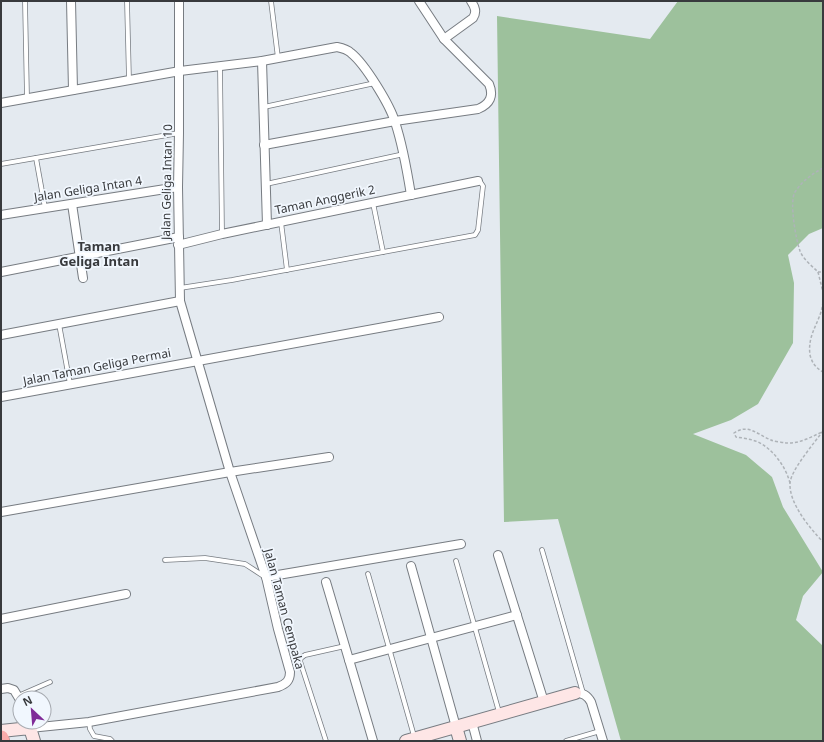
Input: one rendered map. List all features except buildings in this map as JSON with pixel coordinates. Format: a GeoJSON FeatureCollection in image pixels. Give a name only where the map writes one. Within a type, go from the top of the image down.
{"type":"FeatureCollection","features":[{"type":"Feature","properties":{"kind":"street"},"geometry":{"type":"LineString","coordinates":[[71,1],[73,90]]}},
{"type":"Feature","properties":{"kind":"street","name":"Jalan Geliga Intan 10"},"geometry":{"type":"LineString","coordinates":[[179,1],[179,288],[180,301],[197,361]]}},
{"type":"Feature","properties":{"kind":"street"},"geometry":{"type":"LineString","coordinates":[[264,144],[395,121],[478,109],[485,106],[489,102],[492,94],[488,84],[444,39],[419,1]]}},
{"type":"Feature","properties":{"kind":"street"},"geometry":{"type":"LineString","coordinates":[[444,39],[473,18],[476,14],[472,1]]}},
{"type":"Feature","properties":{"kind":"street"},"geometry":{"type":"LineString","coordinates":[[1,102],[180,71],[262,61],[337,47],[344,48],[356,58],[375,83],[395,121],[404,154],[411,195]]}},
{"type":"Feature","properties":{"kind":"street"},"geometry":{"type":"LineString","coordinates":[[262,61],[266,225]]}},
{"type":"Feature","properties":{"kind":"street","name":"Taman Anggerik 2"},"geometry":{"type":"LineString","coordinates":[[1,272],[80,256],[222,234],[478,181]]}},
{"type":"Feature","properties":{"kind":"street","name":"Jalan Geliga Intan 4"},"geometry":{"type":"LineString","coordinates":[[1,215],[178,187]]}},
{"type":"Feature","properties":{"kind":"street"},"geometry":{"type":"LineString","coordinates":[[72,204],[83,278]]}},
{"type":"Feature","properties":{"kind":"street"},"geometry":{"type":"LineString","coordinates":[[1,335],[180,301]]}},
{"type":"Feature","properties":{"kind":"street","name":"Jalan Taman Geliga Permai"},"geometry":{"type":"LineString","coordinates":[[1,397],[439,317]]}},
{"type":"Feature","properties":{"kind":"street","name":"Jalan Taman Cempaka"},"geometry":{"type":"LineString","coordinates":[[52,724],[89,722],[278,687],[284,684],[290,677],[266,577],[230,472],[197,361]]}},
{"type":"Feature","properties":{"kind":"street"},"geometry":{"type":"LineString","coordinates":[[1,512],[230,472],[329,457]]}},
{"type":"Feature","properties":{"kind":"street"},"geometry":{"type":"LineString","coordinates":[[266,577],[461,544]]}},
{"type":"Feature","properties":{"kind":"street"},"geometry":{"type":"LineString","coordinates":[[498,555],[544,702]]}},
{"type":"Feature","properties":{"kind":"street"},"geometry":{"type":"LineString","coordinates":[[411,566],[431,637],[450,733],[460,741]]}},
{"type":"Feature","properties":{"kind":"street"},"geometry":{"type":"LineString","coordinates":[[326,582],[373,741]]}},
{"type":"Feature","properties":{"kind":"street"},"geometry":{"type":"LineString","coordinates":[[1,619],[126,594]]}},
{"type":"Feature","properties":{"kind":"street"},"geometry":{"type":"LineString","coordinates":[[349,660],[517,615]]}},
{"type":"Feature","properties":{"kind":"street"},"geometry":{"type":"LineString","coordinates":[[1,689],[8,688],[14,690]]}},
{"type":"Feature","properties":{"kind":"street"},"geometry":{"type":"LineString","coordinates":[[411,740],[450,733],[472,722],[579,693],[588,697],[591,702],[603,741]]}},
{"type":"Feature","properties":{"kind":"street"},"geometry":{"type":"LineString","coordinates":[[472,722],[477,741]]}},
{"type":"Feature","properties":{"kind":"street"},"geometry":{"type":"LineString","coordinates":[[1,731],[12,729]]}},
{"type":"Feature","properties":{"kind":"street"},"geometry":{"type":"LineString","coordinates":[[31,730],[34,741]]}},
{"type":"Feature","properties":{"kind":"lane"},"geometry":{"type":"LineString","coordinates":[[24,1],[28,98]]}},
{"type":"Feature","properties":{"kind":"lane"},"geometry":{"type":"LineString","coordinates":[[127,1],[129,80]]}},
{"type":"Feature","properties":{"kind":"lane"},"geometry":{"type":"LineString","coordinates":[[271,1],[278,58]]}},
{"type":"Feature","properties":{"kind":"lane"},"geometry":{"type":"LineString","coordinates":[[220,66],[222,234]]}},
{"type":"Feature","properties":{"kind":"lane"},"geometry":{"type":"LineString","coordinates":[[263,107],[375,83]]}},
{"type":"Feature","properties":{"kind":"lane"},"geometry":{"type":"LineString","coordinates":[[1,164],[179,133]]}},
{"type":"Feature","properties":{"kind":"lane"},"geometry":{"type":"LineString","coordinates":[[265,184],[404,154]]}},
{"type":"Feature","properties":{"kind":"lane"},"geometry":{"type":"LineString","coordinates":[[36,158],[45,208]]}},
{"type":"Feature","properties":{"kind":"lane"},"geometry":{"type":"LineString","coordinates":[[179,288],[287,270],[475,235],[478,230],[483,186],[482,183],[478,181]]}},
{"type":"Feature","properties":{"kind":"lane"},"geometry":{"type":"LineString","coordinates":[[373,202],[383,252]]}},
{"type":"Feature","properties":{"kind":"lane"},"geometry":{"type":"LineString","coordinates":[[280,222],[287,270]]}},
{"type":"Feature","properties":{"kind":"lane"},"geometry":{"type":"LineString","coordinates":[[59,324],[70,384]]}},
{"type":"Feature","properties":{"kind":"lane"},"geometry":{"type":"LineString","coordinates":[[542,550],[579,693]]}},
{"type":"Feature","properties":{"kind":"lane"},"geometry":{"type":"LineString","coordinates":[[165,560],[205,558],[245,564],[266,577]]}},
{"type":"Feature","properties":{"kind":"lane"},"geometry":{"type":"LineString","coordinates":[[456,561],[500,714]]}},
{"type":"Feature","properties":{"kind":"lane"},"geometry":{"type":"LineString","coordinates":[[368,574],[390,649],[411,740]]}},
{"type":"Feature","properties":{"kind":"lane"},"geometry":{"type":"LineString","coordinates":[[326,741],[300,661],[305,655],[344,646]]}},
{"type":"Feature","properties":{"kind":"lane"},"geometry":{"type":"LineString","coordinates":[[34,690],[50,682]]}},
{"type":"Feature","properties":{"kind":"lane"},"geometry":{"type":"LineString","coordinates":[[89,722],[90,729],[94,736],[110,739],[112,741]]}},
{"type":"Feature","properties":{"kind":"lane"},"geometry":{"type":"LineString","coordinates":[[566,741],[600,731]]}},
{"type":"Feature","properties":{"kind":"path"},"geometry":{"type":"LineString","coordinates":[[823,168],[810,175],[794,194],[792,210],[800,251],[808,263],[818,272],[823,292]]}},
{"type":"Feature","properties":{"kind":"path"},"geometry":{"type":"LineString","coordinates":[[818,272],[823,272]]}},
{"type":"Feature","properties":{"kind":"path"},"geometry":{"type":"LineString","coordinates":[[823,302],[809,344],[811,358],[816,368],[823,372]]}},
{"type":"Feature","properties":{"kind":"path"},"geometry":{"type":"LineString","coordinates":[[822,432],[800,442],[788,443],[770,440],[759,433],[748,429],[739,429],[734,433],[736,437],[758,442],[769,449],[787,472],[793,498],[801,515],[808,526],[823,542]]}},
{"type":"Feature","properties":{"kind":"path"},"geometry":{"type":"LineString","coordinates":[[790,483],[798,465],[822,432]]}},
{"type":"Feature","properties":{"kind":"green space"},"geometry":{"type":"Polygon","coordinates":[[[678,1],[823,1],[823,228],[809,234],[788,255],[794,283],[793,343],[758,404],[731,420],[693,434],[746,455],[772,477],[783,507],[823,572],[803,596],[796,620],[823,646],[823,741],[621,741],[558,519],[504,522],[497,16],[650,39],[678,1]]]}},
{"type":"Feature","properties":{"kind":"district","name":"Taman Geliga Intan"},"geometry":{"type":"Point","coordinates":[99,254]}}]}
